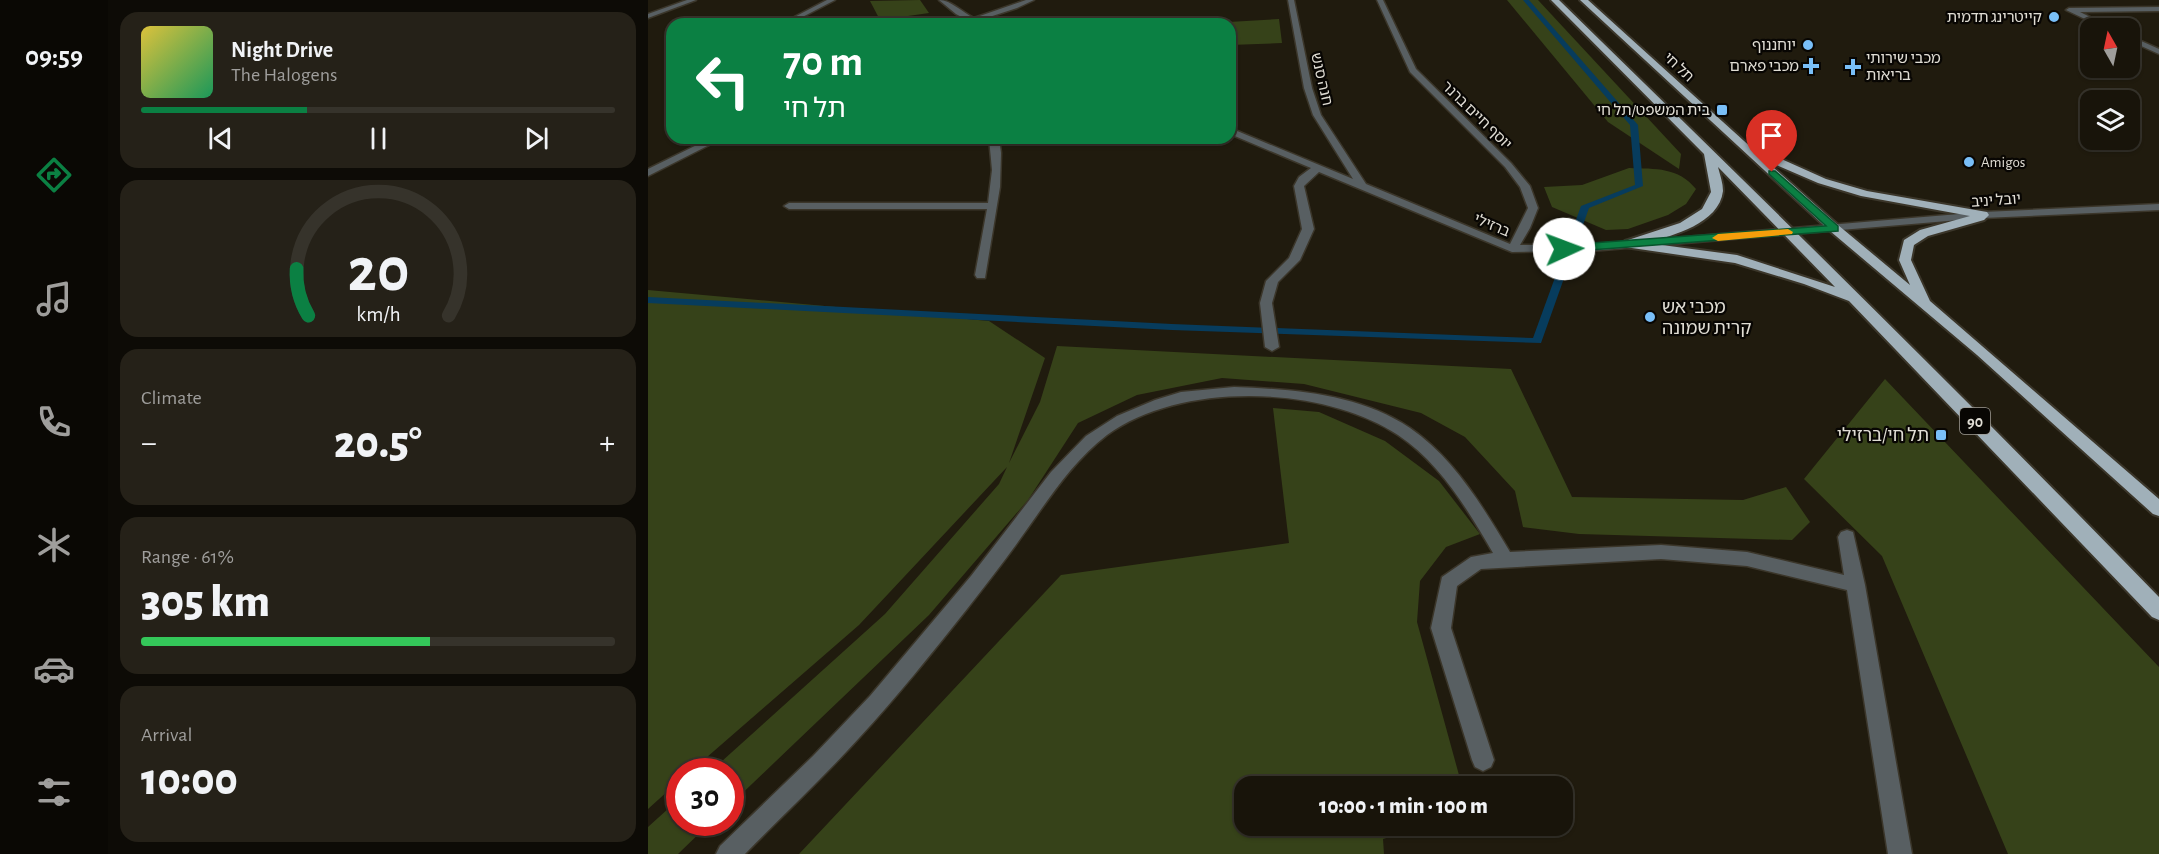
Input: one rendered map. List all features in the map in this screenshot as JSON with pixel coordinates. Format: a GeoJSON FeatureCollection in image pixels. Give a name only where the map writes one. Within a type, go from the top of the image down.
{"type":"FeatureCollection","features":[{"type":"Feature","properties":{"kind":"highway","name":"90"},"geometry":{"type":"LineString","coordinates":[[1555,0],[1789,232],[2159,611]]}},
{"type":"Feature","properties":{"kind":"highway","name":"תל חי"},"geometry":{"type":"LineString","coordinates":[[1584,0],[1834,228],[2159,509]]}},
{"type":"Feature","properties":{"kind":"highway"},"geometry":{"type":"LineString","coordinates":[[1741,144],[1822,181],[1866,194],[1983,215]]}},
{"type":"Feature","properties":{"kind":"highway"},"geometry":{"type":"LineString","coordinates":[[1629,244],[1676,229],[1697,218],[1712,204],[1717,191],[1709,155]]}},
{"type":"Feature","properties":{"kind":"highway"},"geometry":{"type":"LineString","coordinates":[[1927,307],[1905,260],[1908,243],[1924,233],[1983,215]]}},
{"type":"Feature","properties":{"kind":"highway"},"geometry":{"type":"LineString","coordinates":[[1629,244],[1737,259],[1809,281],[1856,300]]}},
{"type":"Feature","properties":{"kind":"street"},"geometry":{"type":"LineString","coordinates":[[648,16],[693,0]]}},
{"type":"Feature","properties":{"kind":"street"},"geometry":{"type":"LineString","coordinates":[[796,18],[832,0]]}},
{"type":"Feature","properties":{"kind":"street"},"geometry":{"type":"LineString","coordinates":[[942,0],[958,13],[969,18]]}},
{"type":"Feature","properties":{"kind":"street"},"geometry":{"type":"LineString","coordinates":[[988,18],[1031,0]]}},
{"type":"Feature","properties":{"kind":"street","name":"חנה סנש"},"geometry":{"type":"LineString","coordinates":[[1291,0],[1308,88],[1317,115],[1363,187]]}},
{"type":"Feature","properties":{"kind":"street","name":"יוסף חיים ברנר"},"geometry":{"type":"LineString","coordinates":[[1380,0],[1413,70],[1508,165],[1525,186],[1533,208],[1526,228],[1512,249]]}},
{"type":"Feature","properties":{"kind":"street"},"geometry":{"type":"LineString","coordinates":[[2087,18],[2069,10],[2159,9]]}},
{"type":"Feature","properties":{"kind":"street"},"geometry":{"type":"LineString","coordinates":[[2140,43],[2159,52]]}},
{"type":"Feature","properties":{"kind":"street","name":"ברזילי"},"geometry":{"type":"LineString","coordinates":[[1236,134],[1512,249],[1629,244],[1834,228]]}},
{"type":"Feature","properties":{"kind":"street"},"geometry":{"type":"LineString","coordinates":[[648,173],[706,144]]}},
{"type":"Feature","properties":{"kind":"street"},"geometry":{"type":"LineString","coordinates":[[981,275],[996,181],[995,144]]}},
{"type":"Feature","properties":{"kind":"street"},"geometry":{"type":"LineString","coordinates":[[1272,347],[1266,303],[1272,281],[1294,260],[1308,229],[1299,186],[1303,179],[1317,168]]}},
{"type":"Feature","properties":{"kind":"street"},"geometry":{"type":"LineString","coordinates":[[789,206],[991,206]]}},
{"type":"Feature","properties":{"kind":"street","name":"יובל יניב"},"geometry":{"type":"LineString","coordinates":[[1834,228],[1983,215],[2159,207]]}},
{"type":"Feature","properties":{"kind":"street"},"geometry":{"type":"LineString","coordinates":[[728,854],[852,732],[954,610],[1018,529],[1057,474],[1101,431],[1135,412],[1182,397],[1238,392],[1302,397],[1350,406],[1404,431],[1448,472],[1474,505],[1505,559]]}},
{"type":"Feature","properties":{"kind":"street"},"geometry":{"type":"LineString","coordinates":[[1847,537],[1900,854]]}},
{"type":"Feature","properties":{"kind":"street"},"geometry":{"type":"LineString","coordinates":[[1483,760],[1441,628],[1448,582],[1477,562],[1661,552],[1747,559],[1856,585]]}},
{"type":"Feature","properties":{"kind":"green space"},"geometry":{"type":"Polygon","coordinates":[[[920,0],[929,13],[879,18],[870,1],[920,0]]]}},
{"type":"Feature","properties":{"kind":"green space"},"geometry":{"type":"Polygon","coordinates":[[[1507,0],[1538,0],[1681,154],[1679,169],[1608,122],[1507,0]]]}},
{"type":"Feature","properties":{"kind":"green space"},"geometry":{"type":"Polygon","coordinates":[[[1279,19],[1282,43],[1236,45],[1236,22],[1279,19]]]}},
{"type":"Feature","properties":{"kind":"green space"},"geometry":{"type":"Polygon","coordinates":[[[1629,168],[1657,169],[1674,173],[1696,189],[1686,204],[1668,215],[1628,229],[1606,230],[1552,207],[1544,187],[1582,185],[1629,168]]]}},
{"type":"Feature","properties":{"kind":"green space"},"geometry":{"type":"Polygon","coordinates":[[[648,290],[989,321],[1045,358],[1009,463],[1040,402],[1057,346],[1511,369],[1572,497],[1743,500],[1786,487],[1810,522],[1792,540],[1579,534],[1523,527],[1515,491],[1465,437],[1421,413],[1304,384],[1222,378],[1137,395],[1078,423],[1028,500],[929,615],[744,792],[744,758],[725,758],[885,614],[999,484],[1007,467],[859,625],[706,758],[666,758],[666,793],[648,809],[648,290]]]}},
{"type":"Feature","properties":{"kind":"green space"},"geometry":{"type":"Polygon","coordinates":[[[1885,379],[2159,667],[2159,854],[2008,854],[1882,556],[1804,479],[1885,379]]]}},
{"type":"Feature","properties":{"kind":"green space"},"geometry":{"type":"Polygon","coordinates":[[[1273,408],[1319,412],[1385,441],[1439,481],[1480,534],[1446,547],[1420,581],[1417,622],[1459,776],[1234,776],[1234,836],[1393,836],[1383,839],[1384,854],[799,854],[1061,575],[1289,543],[1273,408]]]}},
{"type":"Feature","properties":{"kind":"green space"},"geometry":{"type":"Polygon","coordinates":[[[666,811],[666,836],[697,836],[678,854],[648,854],[648,827],[666,811]]]}},
{"type":"Feature","properties":{"kind":"waterway"},"geometry":{"type":"LineString","coordinates":[[648,300],[1172,327],[1537,341],[1585,206],[1639,186],[1634,125],[1526,0]]}},
{"type":"Feature","properties":{"kind":"slow traffic"},"geometry":{"type":"LineString","coordinates":[[1718,238],[1788,232]]}},
{"type":"Feature","properties":{"kind":"place","name":"קייטרינג תדמית"},"geometry":{"type":"Point","coordinates":[2054,17]}},
{"type":"Feature","properties":{"kind":"place","name":"יוחננוף"},"geometry":{"type":"Point","coordinates":[1808,45]}},
{"type":"Feature","properties":{"kind":"place","name":"מכבי פארם"},"geometry":{"type":"Point","coordinates":[1811,66]}},
{"type":"Feature","properties":{"kind":"place","name":"מכבי שירותי בריאות"},"geometry":{"type":"Point","coordinates":[1853,67]}},
{"type":"Feature","properties":{"kind":"place","name":"בית המשפט/תל חי"},"geometry":{"type":"Point","coordinates":[1722,110]}},
{"type":"Feature","properties":{"kind":"place","name":"Amigos"},"geometry":{"type":"Point","coordinates":[1969,162]}},
{"type":"Feature","properties":{"kind":"place","name":"מכבי אש קרית שמונה"},"geometry":{"type":"Point","coordinates":[1650,317]}},
{"type":"Feature","properties":{"kind":"place","name":"תל חי/ברזילי"},"geometry":{"type":"Point","coordinates":[1941,435]}},
{"type":"Feature","properties":{"kind":"route"},"geometry":{"type":"LineString","coordinates":[[1564,249],[1834,228],[1772,172]]}}]}
